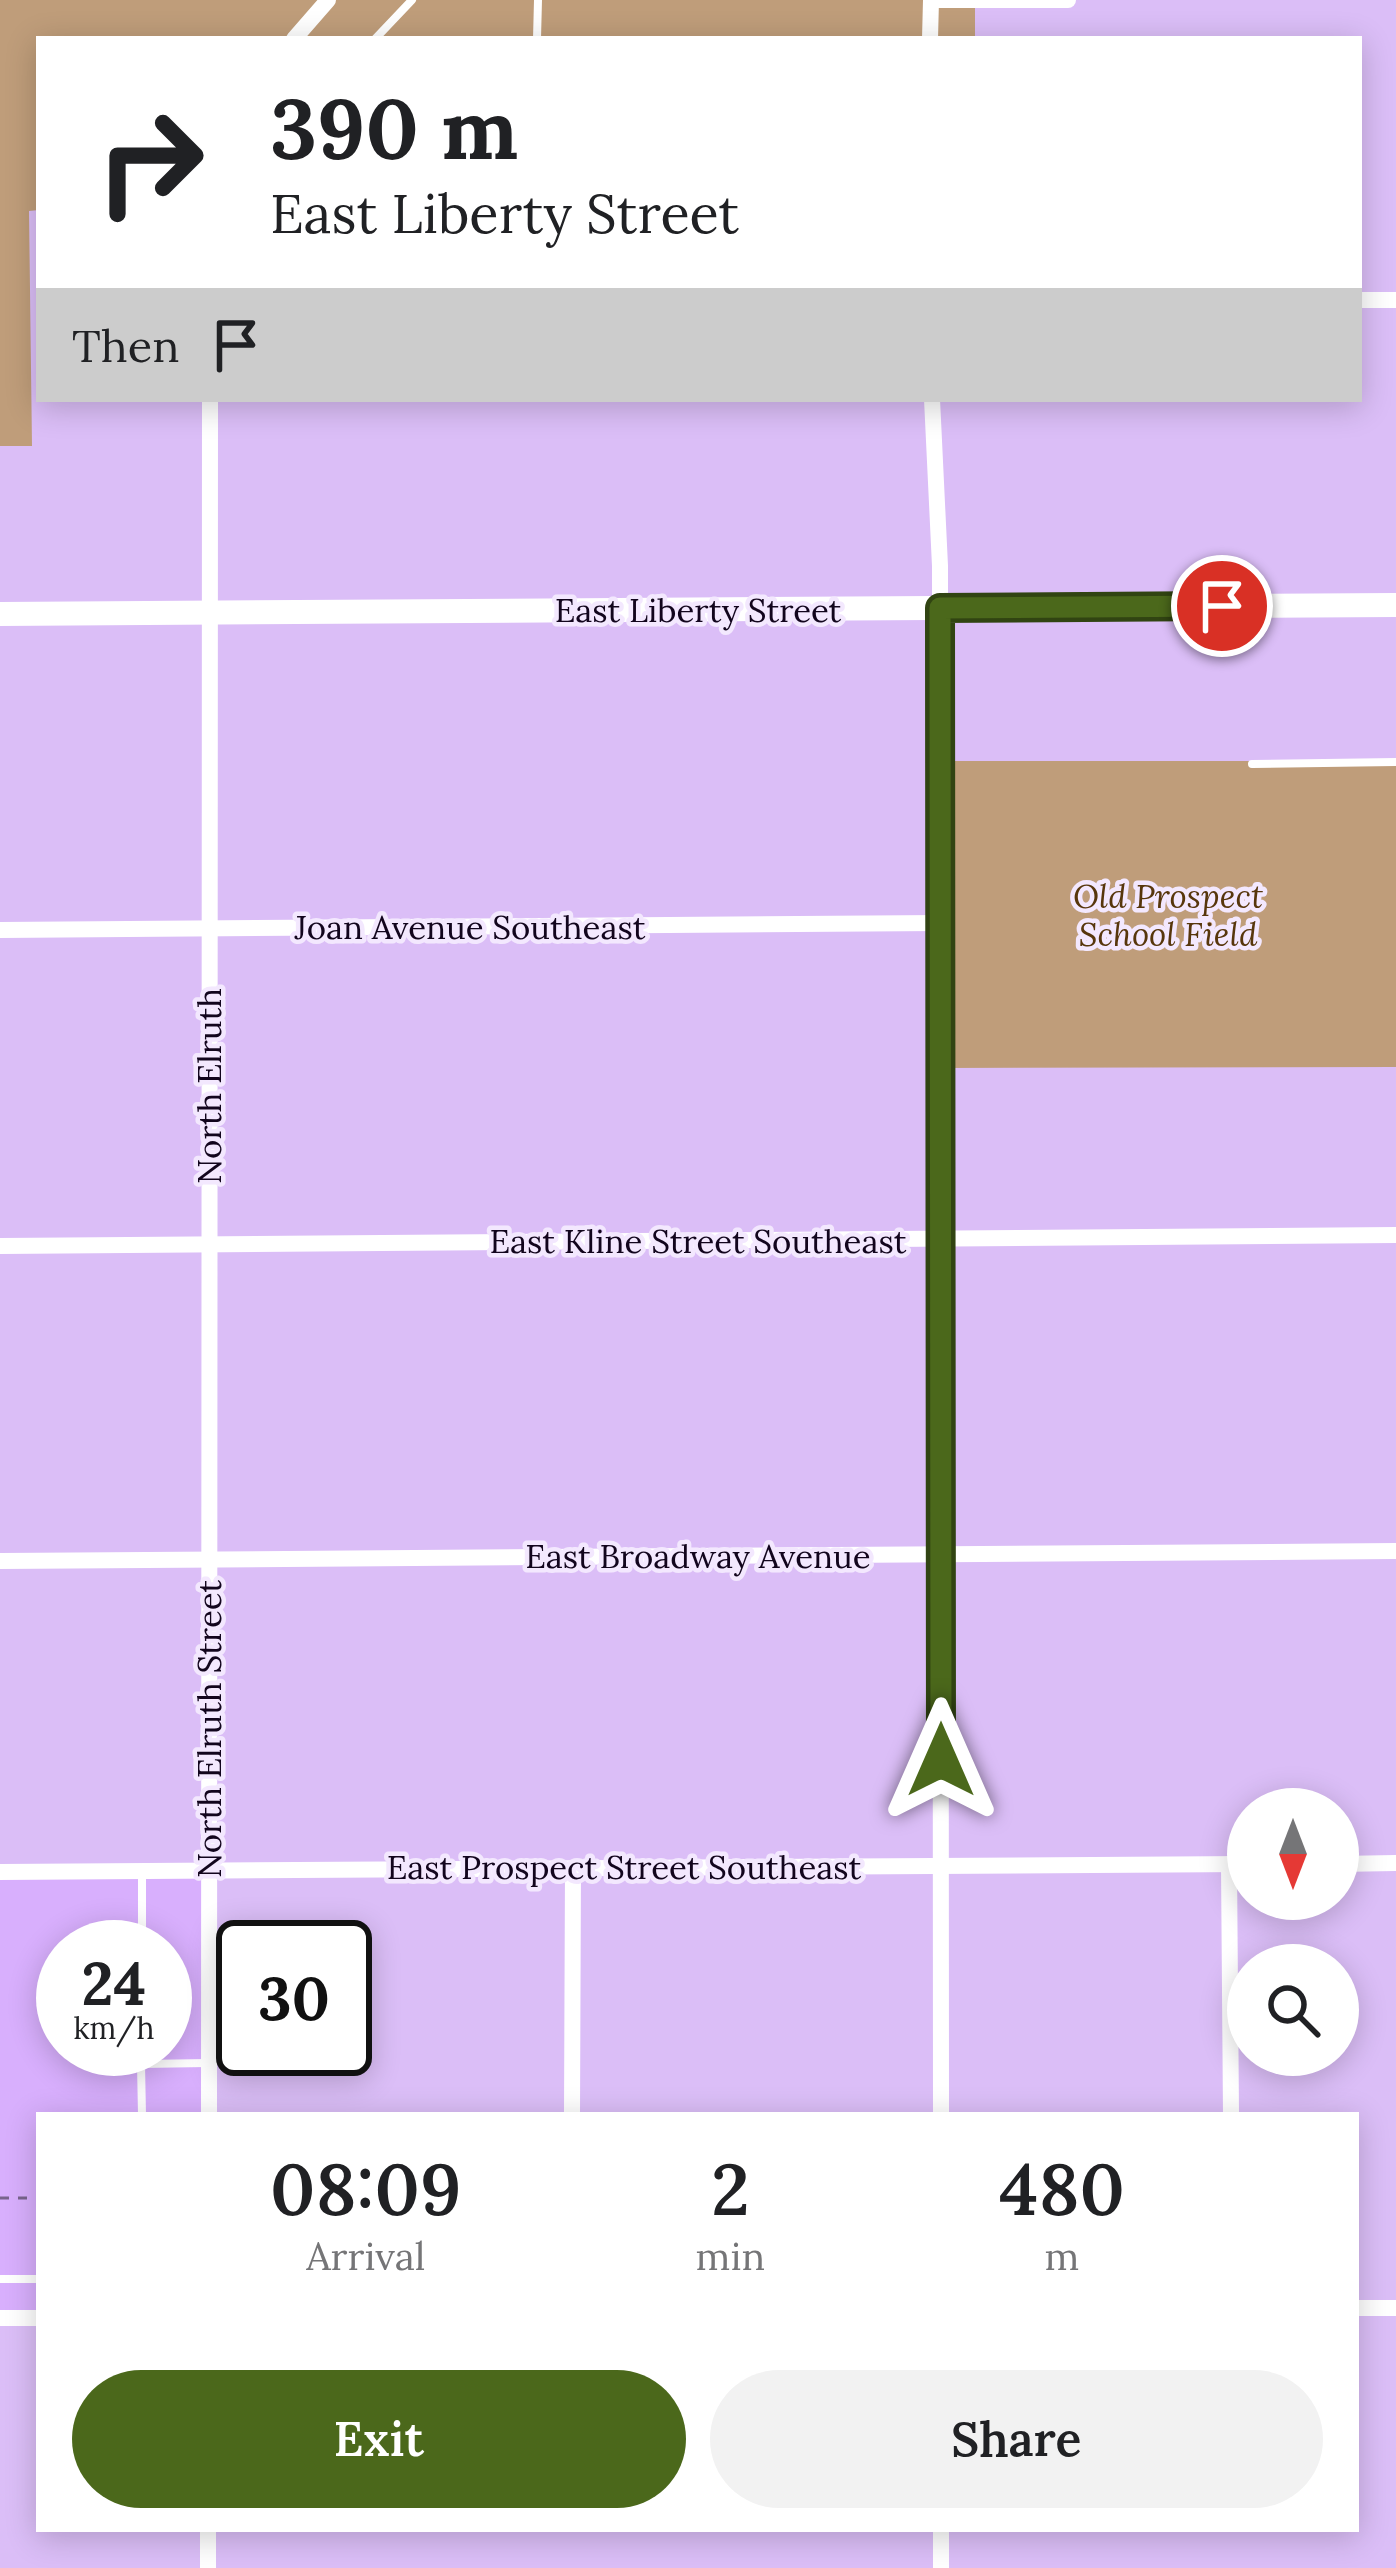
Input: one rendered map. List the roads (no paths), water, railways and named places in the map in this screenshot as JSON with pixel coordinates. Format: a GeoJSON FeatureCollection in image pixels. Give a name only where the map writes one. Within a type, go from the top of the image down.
{"type":"FeatureCollection","features":[{"type":"Feature","properties":{"kind":"street"},"geometry":{"type":"LineString","coordinates":[[297,36],[328,0]]}},
{"type":"Feature","properties":{"kind":"street"},"geometry":{"type":"LineString","coordinates":[[930,36],[931,0],[1068,0]]}},
{"type":"Feature","properties":{"kind":"street"},"geometry":{"type":"LineString","coordinates":[[1362,300],[1396,299]]}},
{"type":"Feature","properties":{"kind":"street","name":"North Elruth"},"geometry":{"type":"LineString","coordinates":[[209,1560],[210,402]]}},
{"type":"Feature","properties":{"kind":"street"},"geometry":{"type":"LineString","coordinates":[[932,402],[940,608],[940,2112]]}},
{"type":"Feature","properties":{"kind":"street","name":"East Liberty Street"},"geometry":{"type":"LineString","coordinates":[[0,614],[1396,605]]}},
{"type":"Feature","properties":{"kind":"street","name":"Joan Avenue Southeast"},"geometry":{"type":"LineString","coordinates":[[0,930],[940,923]]}},
{"type":"Feature","properties":{"kind":"street","name":"East Kline Street Southeast"},"geometry":{"type":"LineString","coordinates":[[0,1246],[1396,1235]]}},
{"type":"Feature","properties":{"kind":"street","name":"East Broadway Avenue"},"geometry":{"type":"LineString","coordinates":[[0,1561],[1396,1551]]}},
{"type":"Feature","properties":{"kind":"street","name":"North Elruth Street"},"geometry":{"type":"LineString","coordinates":[[209,1560],[209,2112]]}},
{"type":"Feature","properties":{"kind":"street"},"geometry":{"type":"LineString","coordinates":[[1359,1864],[1396,1863]]}},
{"type":"Feature","properties":{"kind":"street","name":"East Prospect Street Southeast"},"geometry":{"type":"LineString","coordinates":[[0,1872],[1227,1864]]}},
{"type":"Feature","properties":{"kind":"street"},"geometry":{"type":"LineString","coordinates":[[572,2112],[573,1868]]}},
{"type":"Feature","properties":{"kind":"street"},"geometry":{"type":"LineString","coordinates":[[1229,1920],[1231,2112]]}},
{"type":"Feature","properties":{"kind":"street"},"geometry":{"type":"LineString","coordinates":[[1359,2308],[1396,2308]]}},
{"type":"Feature","properties":{"kind":"street"},"geometry":{"type":"LineString","coordinates":[[0,2318],[36,2318]]}},
{"type":"Feature","properties":{"kind":"street"},"geometry":{"type":"LineString","coordinates":[[208,2532],[208,2568]]}},
{"type":"Feature","properties":{"kind":"street"},"geometry":{"type":"LineString","coordinates":[[941,2532],[941,2568]]}},
{"type":"Feature","properties":{"kind":"lane"},"geometry":{"type":"LineString","coordinates":[[378,36],[412,0]]}},
{"type":"Feature","properties":{"kind":"lane"},"geometry":{"type":"LineString","coordinates":[[537,36],[538,0]]}},
{"type":"Feature","properties":{"kind":"lane"},"geometry":{"type":"LineString","coordinates":[[1252,764],[1396,762]]}},
{"type":"Feature","properties":{"kind":"lane"},"geometry":{"type":"LineString","coordinates":[[142,1871],[142,1920]]}},
{"type":"Feature","properties":{"kind":"lane"},"geometry":{"type":"LineString","coordinates":[[192,2063],[209,2063]]}},
{"type":"Feature","properties":{"kind":"lane"},"geometry":{"type":"LineString","coordinates":[[141,2076],[142,2112]]}},
{"type":"Feature","properties":{"kind":"lane"},"geometry":{"type":"LineString","coordinates":[[0,2279],[36,2279]]}},
{"type":"Feature","properties":{"kind":"park label","name":"Old Prospect School Field"},"geometry":{"type":"Point","coordinates":[1168,915]}}]}
